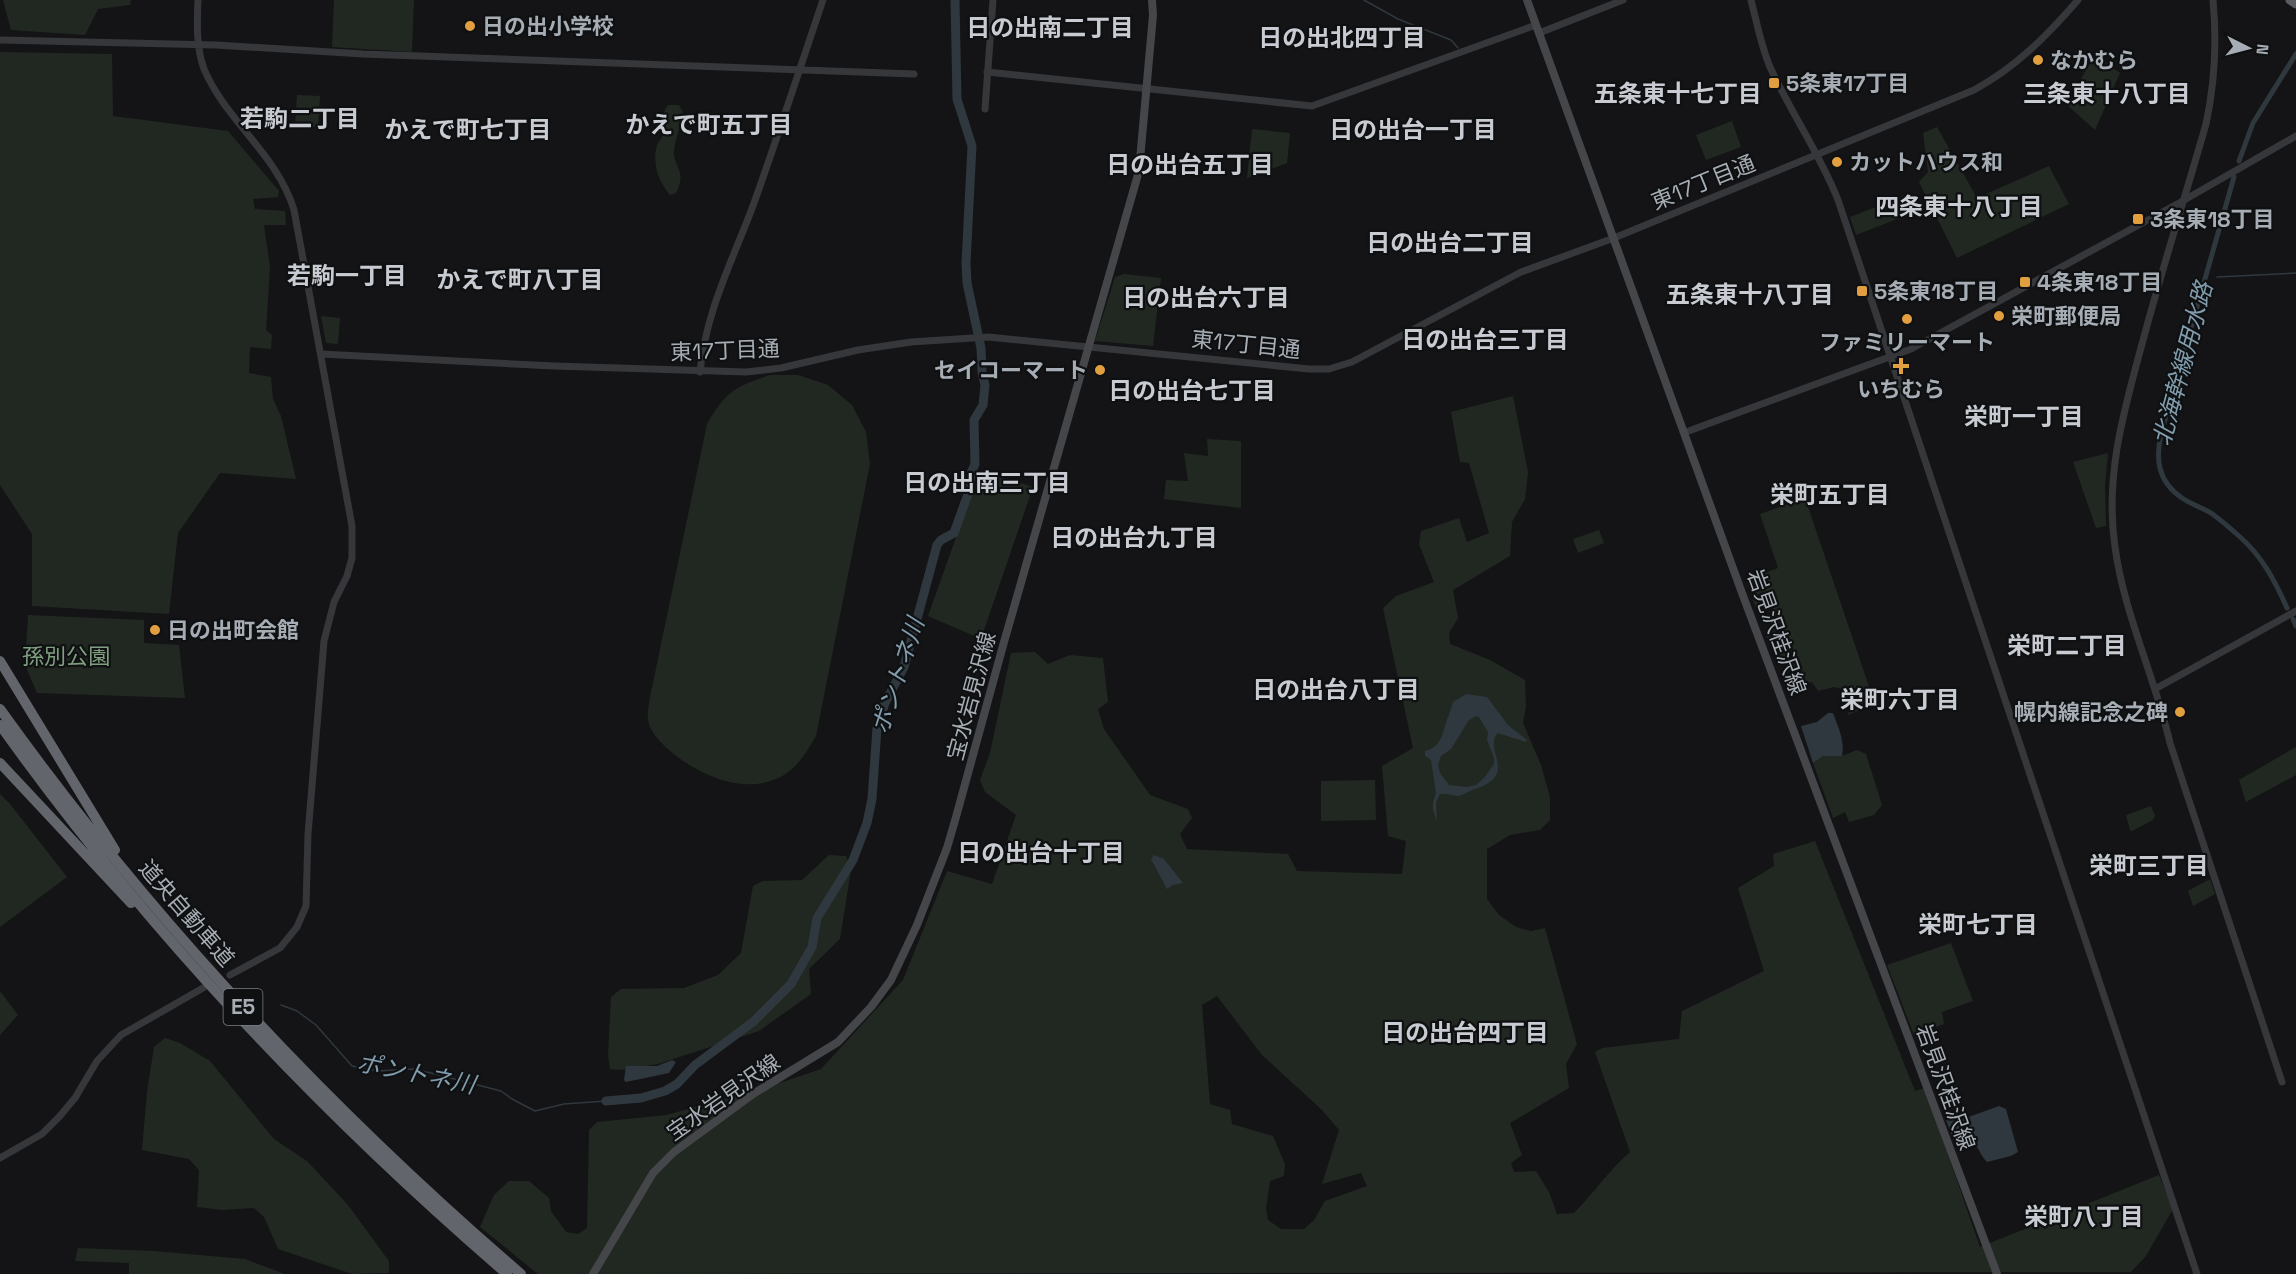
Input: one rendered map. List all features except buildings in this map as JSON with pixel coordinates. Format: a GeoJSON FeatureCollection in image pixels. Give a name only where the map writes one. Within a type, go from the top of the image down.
{"type":"FeatureCollection","features":[{"type":"Feature","properties":{"kind":"highway"},"geometry":{"type":"LineString","coordinates":[[2290,0],[2296,4]]}},
{"type":"Feature","properties":{"kind":"highway"},"geometry":{"type":"LineString","coordinates":[[0,661],[101,829],[152,904]]}},
{"type":"Feature","properties":{"kind":"highway","name":"道央自動車道"},"geometry":{"type":"LineString","coordinates":[[0,709],[95,836],[224,987],[340,1108],[443,1206],[520,1274]]}},
{"type":"Feature","properties":{"kind":"highway","name":"道央自動車道"},"geometry":{"type":"LineString","coordinates":[[0,725],[89,842],[196,969],[334,1114],[396,1174],[507,1274]]}},
{"type":"Feature","properties":{"kind":"highway"},"geometry":{"type":"LineString","coordinates":[[0,763],[146,920],[196,969]]}},
{"type":"Feature","properties":{"kind":"main road","name":"宝水岩見沢線"},"geometry":{"type":"LineString","coordinates":[[593,1274],[653,1173],[674,1152],[753,1094],[838,1042],[871,1007],[891,980],[902,959],[947,848],[1139,171],[1153,15],[1152,0]]}},
{"type":"Feature","properties":{"kind":"main road","name":"岩見沢桂沢線"},"geometry":{"type":"LineString","coordinates":[[1527,0],[1686,432],[1742,592],[1997,1274]]}},
{"type":"Feature","properties":{"kind":"street"},"geometry":{"type":"LineString","coordinates":[[198,0],[198,45],[204,67],[215,90],[272,164],[287,190],[296,222],[321,354],[354,548],[350,568],[334,602],[324,641],[308,834],[306,906],[297,927],[280,948],[230,975]]}},
{"type":"Feature","properties":{"kind":"street"},"geometry":{"type":"LineString","coordinates":[[700,372],[709,320],[753,204],[823,0]]}},
{"type":"Feature","properties":{"kind":"street"},"geometry":{"type":"LineString","coordinates":[[985,109],[993,0]]}},
{"type":"Feature","properties":{"kind":"street"},"geometry":{"type":"LineString","coordinates":[[987,72],[1315,106],[1623,0]]}},
{"type":"Feature","properties":{"kind":"street"},"geometry":{"type":"LineString","coordinates":[[1751,0],[1758,32],[1770,67],[1818,155],[1838,200],[2197,1274]]}},
{"type":"Feature","properties":{"kind":"street","name":"東17丁目通"},"geometry":{"type":"LineString","coordinates":[[321,354],[554,366],[746,372],[781,368],[858,350],[911,342],[988,337],[1312,369],[1337,367],[1352,362],[1510,277],[1614,238],[1963,95],[1997,77],[2032,50],[2078,0]]}},
{"type":"Feature","properties":{"kind":"street"},"geometry":{"type":"LineString","coordinates":[[2213,0],[2216,55],[2212,98],[2120,421],[2112,480],[2113,528],[2119,572],[2170,743],[2282,1082]]}},
{"type":"Feature","properties":{"kind":"street"},"geometry":{"type":"LineString","coordinates":[[0,40],[198,45],[363,54],[914,74]]}},
{"type":"Feature","properties":{"kind":"street"},"geometry":{"type":"LineString","coordinates":[[1686,432],[1890,357],[1930,339],[2296,136]]}},
{"type":"Feature","properties":{"kind":"street"},"geometry":{"type":"LineString","coordinates":[[2155,689],[2296,611]]}},
{"type":"Feature","properties":{"kind":"street"},"geometry":{"type":"LineString","coordinates":[[0,1158],[42,1134],[59,1118],[75,1098],[97,1062],[121,1035],[203,988]]}},
{"type":"Feature","properties":{"kind":"green space"},"geometry":{"type":"Polygon","coordinates":[[[3,0],[131,0],[130,5],[98,9],[85,35],[11,30],[3,0]]]}},
{"type":"Feature","properties":{"kind":"green space"},"geometry":{"type":"Polygon","coordinates":[[[334,0],[414,0],[412,52],[332,47],[334,0]]]}},
{"type":"Feature","properties":{"kind":"green space"},"geometry":{"type":"Polygon","coordinates":[[[0,52],[112,54],[113,116],[228,131],[279,191],[278,197],[253,199],[255,209],[285,211],[286,225],[264,225],[270,267],[266,330],[272,335],[271,349],[250,347],[249,373],[271,377],[273,399],[281,416],[296,479],[220,473],[178,533],[169,614],[32,606],[32,534],[0,485],[0,52]]]}},
{"type":"Feature","properties":{"kind":"green space"},"geometry":{"type":"Polygon","coordinates":[[[2094,55],[2120,73],[2095,130],[2067,105],[2094,55]]]}},
{"type":"Feature","properties":{"kind":"green space"},"geometry":{"type":"Polygon","coordinates":[[[297,95],[320,96],[318,127],[295,126],[297,95]]]}},
{"type":"Feature","properties":{"kind":"green space"},"geometry":{"type":"Polygon","coordinates":[[[668,105],[679,105],[683,112],[674,150],[681,176],[676,193],[670,195],[659,178],[655,159],[657,145],[663,133],[663,114],[668,105]]]}},
{"type":"Feature","properties":{"kind":"green space"},"geometry":{"type":"Polygon","coordinates":[[[1732,121],[1741,147],[1706,160],[1696,135],[1732,121]]]}},
{"type":"Feature","properties":{"kind":"green space"},"geometry":{"type":"Polygon","coordinates":[[[1937,127],[1977,198],[2049,166],[2069,204],[1957,258],[1919,182],[1928,172],[1923,133],[1937,127]]]}},
{"type":"Feature","properties":{"kind":"green space"},"geometry":{"type":"Polygon","coordinates":[[[1252,129],[1290,133],[1287,163],[1247,178],[1252,129]]]}},
{"type":"Feature","properties":{"kind":"green space"},"geometry":{"type":"Polygon","coordinates":[[[1904,196],[1910,214],[1856,235],[1850,217],[1904,196]]]}},
{"type":"Feature","properties":{"kind":"green space"},"geometry":{"type":"Polygon","coordinates":[[[1124,274],[1161,278],[1153,346],[1095,341],[1115,277],[1124,274]]]}},
{"type":"Feature","properties":{"kind":"green space"},"geometry":{"type":"Polygon","coordinates":[[[321,316],[340,318],[338,344],[326,343],[321,316]]]}},
{"type":"Feature","properties":{"kind":"green space"},"geometry":{"type":"Polygon","coordinates":[[[770,375],[798,375],[828,385],[852,405],[866,432],[870,464],[816,736],[795,766],[783,776],[762,783],[733,783],[705,774],[680,759],[656,737],[649,724],[648,715],[707,424],[720,404],[732,392],[770,375]]]}},
{"type":"Feature","properties":{"kind":"green space"},"geometry":{"type":"Polygon","coordinates":[[[1513,396],[1528,472],[1525,499],[1512,522],[1510,556],[1453,590],[1458,618],[1449,633],[1450,644],[1490,660],[1525,680],[1526,707],[1523,723],[1541,765],[1550,797],[1550,820],[1540,830],[1510,835],[1487,849],[1487,899],[1499,915],[1516,927],[1531,931],[1545,928],[1577,1044],[1566,1064],[1569,1088],[1510,1123],[1522,1155],[1511,1163],[1514,1172],[1536,1171],[1549,1192],[1557,1214],[1574,1213],[1630,1152],[1595,1052],[1602,1048],[1679,1039],[1682,1011],[1764,971],[1738,888],[1774,866],[1773,854],[1815,841],[1915,1091],[1925,1088],[1980,1247],[2159,1175],[2173,1209],[2146,1256],[2131,1272],[538,1274],[480,1227],[494,1195],[509,1181],[529,1181],[549,1198],[551,1211],[566,1232],[578,1234],[587,1228],[589,1130],[597,1122],[666,1115],[759,1090],[821,1069],[903,980],[947,871],[992,884],[1016,815],[985,792],[980,780],[990,753],[1011,653],[1035,652],[1048,664],[1070,655],[1103,658],[1108,702],[1098,709],[1104,729],[1150,795],[1188,809],[1192,818],[1180,834],[1187,849],[1288,854],[1297,871],[1402,874],[1406,841],[1388,836],[1382,766],[1413,748],[1383,608],[1396,596],[1434,582],[1419,544],[1421,531],[1459,518],[1467,542],[1489,533],[1469,463],[1460,462],[1451,412],[1513,396]],[[1217,996],[1202,1005],[1210,1104],[1230,1110],[1232,1124],[1273,1136],[1285,1164],[1284,1176],[1270,1181],[1266,1208],[1268,1220],[1281,1229],[1304,1229],[1314,1220],[1325,1201],[1367,1186],[1361,1173],[1322,1184],[1339,1130],[1322,1110],[1262,1055],[1217,996]]]}},
{"type":"Feature","properties":{"kind":"green space"},"geometry":{"type":"Polygon","coordinates":[[[1207,439],[1241,441],[1241,508],[1164,499],[1166,480],[1188,481],[1184,453],[1208,456],[1207,439]]]}},
{"type":"Feature","properties":{"kind":"green space"},"geometry":{"type":"Polygon","coordinates":[[[2108,453],[2105,485],[2106,526],[2096,528],[2073,462],[2108,453]]]}},
{"type":"Feature","properties":{"kind":"green space"},"geometry":{"type":"Polygon","coordinates":[[[980,470],[1033,487],[981,639],[928,616],[980,470]]]}},
{"type":"Feature","properties":{"kind":"green space"},"geometry":{"type":"Polygon","coordinates":[[[1805,498],[1875,704],[1848,715],[1851,696],[1848,690],[1834,687],[1818,691],[1812,682],[1800,685],[1795,669],[1777,663],[1765,632],[1779,627],[1771,605],[1757,611],[1746,580],[1778,568],[1760,514],[1805,498]]]}},
{"type":"Feature","properties":{"kind":"green space"},"geometry":{"type":"Polygon","coordinates":[[[1599,530],[1604,543],[1578,553],[1573,539],[1599,530]]]}},
{"type":"Feature","properties":{"kind":"green space","name":"孫別公園"},"geometry":{"type":"Polygon","coordinates":[[[28,615],[144,620],[144,643],[179,645],[185,698],[37,693],[25,665],[28,615]]]}},
{"type":"Feature","properties":{"kind":"green space"},"geometry":{"type":"Polygon","coordinates":[[[2296,747],[2296,775],[2246,802],[2239,780],[2296,747]]]}},
{"type":"Feature","properties":{"kind":"green space"},"geometry":{"type":"Polygon","coordinates":[[[1857,750],[1866,754],[1882,805],[1874,815],[1849,822],[1845,812],[1833,818],[1813,763],[1823,756],[1842,756],[1857,750]]]}},
{"type":"Feature","properties":{"kind":"green space"},"geometry":{"type":"Polygon","coordinates":[[[1375,780],[1376,820],[1321,821],[1321,781],[1375,780]]]}},
{"type":"Feature","properties":{"kind":"green space"},"geometry":{"type":"Polygon","coordinates":[[[0,794],[67,877],[0,927],[0,794]]]}},
{"type":"Feature","properties":{"kind":"green space"},"geometry":{"type":"Polygon","coordinates":[[[2151,806],[2155,816],[2153,820],[2130,830],[2126,815],[2151,806]]]}},
{"type":"Feature","properties":{"kind":"green space"},"geometry":{"type":"Polygon","coordinates":[[[829,855],[846,856],[851,870],[840,939],[809,969],[811,994],[759,1031],[658,1064],[621,1070],[610,1069],[608,1055],[611,997],[621,989],[684,988],[718,975],[741,953],[753,886],[763,881],[802,880],[829,855]]]}},
{"type":"Feature","properties":{"kind":"green space"},"geometry":{"type":"Polygon","coordinates":[[[2210,879],[2215,894],[2193,906],[2188,891],[2210,879]]]}},
{"type":"Feature","properties":{"kind":"green space"},"geometry":{"type":"Polygon","coordinates":[[[1951,943],[1973,1001],[1942,1012],[1944,1024],[1914,1035],[1887,965],[1951,943]]]}},
{"type":"Feature","properties":{"kind":"green space"},"geometry":{"type":"Polygon","coordinates":[[[0,991],[18,1015],[0,1035],[0,991]]]}},
{"type":"Feature","properties":{"kind":"green space"},"geometry":{"type":"Polygon","coordinates":[[[165,1038],[180,1043],[210,1061],[274,1139],[307,1161],[348,1205],[389,1261],[389,1273],[352,1274],[278,1249],[264,1217],[254,1208],[222,1210],[197,1207],[199,1170],[189,1159],[142,1150],[154,1047],[165,1038]]]}},
{"type":"Feature","properties":{"kind":"green space"},"geometry":{"type":"Polygon","coordinates":[[[78,1248],[154,1251],[245,1259],[285,1274],[129,1274],[129,1263],[75,1261],[78,1248]]]}},
{"type":"Feature","properties":{"kind":"shaded area"},"geometry":{"type":"Polygon","coordinates":[[[1466,694],[1487,697],[1508,725],[1527,740],[1526,742],[1498,733],[1494,740],[1498,769],[1495,776],[1488,783],[1460,795],[1440,794],[1436,802],[1437,821],[1433,810],[1436,793],[1431,760],[1425,756],[1425,751],[1433,748],[1441,738],[1453,702],[1466,694]],[[1476,716],[1469,720],[1451,749],[1441,756],[1438,765],[1440,773],[1449,785],[1467,787],[1476,785],[1494,764],[1487,740],[1488,732],[1476,716]]]}},
{"type":"Feature","properties":{"kind":"shaded area"},"geometry":{"type":"Polygon","coordinates":[[[1828,713],[1833,713],[1839,729],[1843,744],[1842,756],[1823,756],[1813,763],[1801,726],[1817,722],[1828,713]]]}},
{"type":"Feature","properties":{"kind":"shaded area"},"geometry":{"type":"Polygon","coordinates":[[[1154,855],[1164,859],[1183,883],[1167,889],[1151,859],[1154,855]]]}},
{"type":"Feature","properties":{"kind":"shaded area"},"geometry":{"type":"Polygon","coordinates":[[[672,1060],[676,1062],[669,1073],[626,1082],[624,1080],[626,1066],[657,1066],[672,1060]]]}},
{"type":"Feature","properties":{"kind":"shaded area"},"geometry":{"type":"Polygon","coordinates":[[[1999,1106],[2006,1109],[2018,1152],[1987,1162],[1969,1138],[1959,1142],[1954,1141],[1946,1120],[1951,1115],[1963,1119],[1999,1106]]]}},
{"type":"Feature","properties":{"kind":"waterway","name":"ポントネ川"},"geometry":{"type":"LineString","coordinates":[[606,1101],[641,1098],[665,1091],[677,1084],[695,1065],[753,1022],[791,984],[812,947],[817,918],[853,860],[867,823],[872,799],[877,728],[885,703],[904,667],[937,545],[954,533],[968,494],[971,473],[975,464],[974,420],[983,405],[985,385],[981,348],[967,283],[972,146],[957,99],[955,0]]}},
{"type":"Feature","properties":{"kind":"waterway"},"geometry":{"type":"LineString","coordinates":[[1364,0],[1398,19],[1451,40],[1458,48]]}},
{"type":"Feature","properties":{"kind":"waterway","name":"北海幹線用水路"},"geometry":{"type":"LineString","coordinates":[[2239,161],[2253,123],[2296,54]]}},
{"type":"Feature","properties":{"kind":"waterway","name":"北海幹線用水路"},"geometry":{"type":"LineString","coordinates":[[2234,177],[2162,430],[2159,450],[2160,468],[2167,484],[2174,491],[2185,500],[2215,516],[2255,552],[2273,579],[2287,608]]}},
{"type":"Feature","properties":{"kind":"waterway"},"geometry":{"type":"LineString","coordinates":[[2217,277],[2296,273]]}},
{"type":"Feature","properties":{"kind":"waterway","name":"北海幹線用水路"},"geometry":{"type":"LineString","coordinates":[[2293,619],[2296,626]]}},
{"type":"Feature","properties":{"kind":"waterway","name":"ポントネ川"},"geometry":{"type":"LineString","coordinates":[[281,1005],[297,1011],[316,1025],[352,1066],[377,1071],[413,1069],[431,1073],[501,1091],[535,1111],[564,1104],[606,1101]]}},
{"type":"Feature","properties":{"kind":"place","name":"日の出小学校"},"geometry":{"type":"Point","coordinates":[470,26]}},
{"type":"Feature","properties":{"kind":"place","name":"なかむら"},"geometry":{"type":"Point","coordinates":[2038,60]}},
{"type":"Feature","properties":{"kind":"place","name":"5条東17丁目"},"geometry":{"type":"Point","coordinates":[1774,83]}},
{"type":"Feature","properties":{"kind":"place","name":"カットハウス和"},"geometry":{"type":"Point","coordinates":[1837,162]}},
{"type":"Feature","properties":{"kind":"place","name":"3条東18丁目"},"geometry":{"type":"Point","coordinates":[2138,219]}},
{"type":"Feature","properties":{"kind":"place","name":"4条東18丁目"},"geometry":{"type":"Point","coordinates":[2025,282]}},
{"type":"Feature","properties":{"kind":"place","name":"5条東18丁目"},"geometry":{"type":"Point","coordinates":[1862,291]}},
{"type":"Feature","properties":{"kind":"place","name":"栄町郵便局"},"geometry":{"type":"Point","coordinates":[1999,316]}},
{"type":"Feature","properties":{"kind":"place","name":"ファミリーマート"},"geometry":{"type":"Point","coordinates":[1907,319]}},
{"type":"Feature","properties":{"kind":"place","name":"いちむら"},"geometry":{"type":"Point","coordinates":[1901,366]}},
{"type":"Feature","properties":{"kind":"place","name":"セイコーマート"},"geometry":{"type":"Point","coordinates":[1100,370]}},
{"type":"Feature","properties":{"kind":"place","name":"日の出町会館"},"geometry":{"type":"Point","coordinates":[155,630]}},
{"type":"Feature","properties":{"kind":"place","name":"幌内線記念之碑"},"geometry":{"type":"Point","coordinates":[2180,712]}},
{"type":"Feature","properties":{"kind":"district","name":"日の出南二丁目"},"geometry":{"type":"Point","coordinates":[1050,28]}},
{"type":"Feature","properties":{"kind":"district","name":"日の出北四丁目"},"geometry":{"type":"Point","coordinates":[1342,38]}},
{"type":"Feature","properties":{"kind":"district","name":"五条東十七丁目"},"geometry":{"type":"Point","coordinates":[1678,94]}},
{"type":"Feature","properties":{"kind":"district","name":"三条東十八丁目"},"geometry":{"type":"Point","coordinates":[2107,94]}},
{"type":"Feature","properties":{"kind":"district","name":"若駒二丁目"},"geometry":{"type":"Point","coordinates":[300,119]}},
{"type":"Feature","properties":{"kind":"district","name":"かえで町五丁目"},"geometry":{"type":"Point","coordinates":[709,125]}},
{"type":"Feature","properties":{"kind":"district","name":"かえで町七丁目"},"geometry":{"type":"Point","coordinates":[468,130]}},
{"type":"Feature","properties":{"kind":"district","name":"日の出台一丁目"},"geometry":{"type":"Point","coordinates":[1413,130]}},
{"type":"Feature","properties":{"kind":"district","name":"日の出台五丁目"},"geometry":{"type":"Point","coordinates":[1190,165]}},
{"type":"Feature","properties":{"kind":"district","name":"四条東十八丁目"},"geometry":{"type":"Point","coordinates":[1959,207]}},
{"type":"Feature","properties":{"kind":"district","name":"日の出台二丁目"},"geometry":{"type":"Point","coordinates":[1450,243]}},
{"type":"Feature","properties":{"kind":"district","name":"若駒一丁目"},"geometry":{"type":"Point","coordinates":[347,276]}},
{"type":"Feature","properties":{"kind":"district","name":"かえで町八丁目"},"geometry":{"type":"Point","coordinates":[520,280]}},
{"type":"Feature","properties":{"kind":"district","name":"五条東十八丁目"},"geometry":{"type":"Point","coordinates":[1750,295]}},
{"type":"Feature","properties":{"kind":"district","name":"日の出台六丁目"},"geometry":{"type":"Point","coordinates":[1206,298]}},
{"type":"Feature","properties":{"kind":"district","name":"日の出台三丁目"},"geometry":{"type":"Point","coordinates":[1485,340]}},
{"type":"Feature","properties":{"kind":"district","name":"日の出台七丁目"},"geometry":{"type":"Point","coordinates":[1192,391]}},
{"type":"Feature","properties":{"kind":"district","name":"栄町一丁目"},"geometry":{"type":"Point","coordinates":[2024,417]}},
{"type":"Feature","properties":{"kind":"district","name":"日の出南三丁目"},"geometry":{"type":"Point","coordinates":[987,483]}},
{"type":"Feature","properties":{"kind":"district","name":"栄町五丁目"},"geometry":{"type":"Point","coordinates":[1830,495]}},
{"type":"Feature","properties":{"kind":"district","name":"日の出台九丁目"},"geometry":{"type":"Point","coordinates":[1134,538]}},
{"type":"Feature","properties":{"kind":"district","name":"栄町二丁目"},"geometry":{"type":"Point","coordinates":[2067,646]}},
{"type":"Feature","properties":{"kind":"district","name":"日の出台八丁目"},"geometry":{"type":"Point","coordinates":[1336,690]}},
{"type":"Feature","properties":{"kind":"district","name":"栄町六丁目"},"geometry":{"type":"Point","coordinates":[1900,700]}},
{"type":"Feature","properties":{"kind":"district","name":"日の出台十丁目"},"geometry":{"type":"Point","coordinates":[1041,853]}},
{"type":"Feature","properties":{"kind":"district","name":"栄町三丁目"},"geometry":{"type":"Point","coordinates":[2149,866]}},
{"type":"Feature","properties":{"kind":"district","name":"栄町七丁目"},"geometry":{"type":"Point","coordinates":[1978,925]}},
{"type":"Feature","properties":{"kind":"district","name":"日の出台四丁目"},"geometry":{"type":"Point","coordinates":[1465,1033]}},
{"type":"Feature","properties":{"kind":"district","name":"栄町八丁目"},"geometry":{"type":"Point","coordinates":[2084,1217]}}]}
